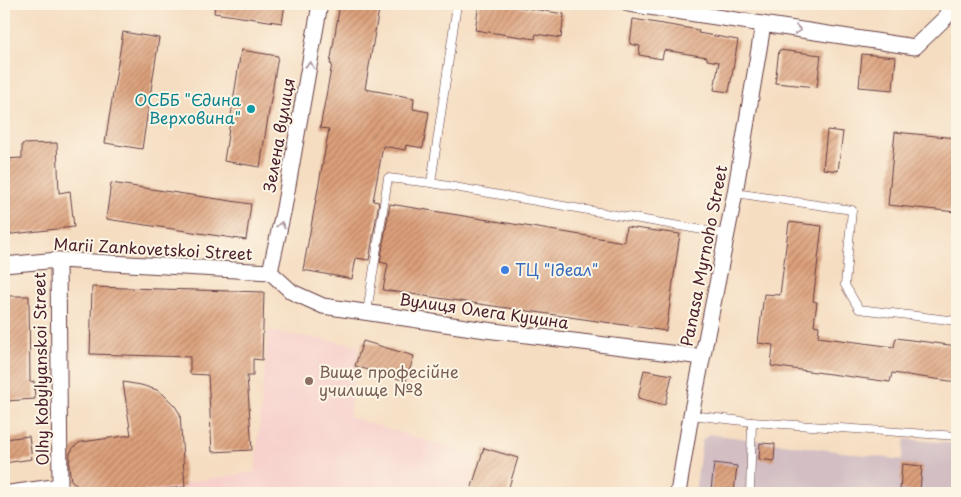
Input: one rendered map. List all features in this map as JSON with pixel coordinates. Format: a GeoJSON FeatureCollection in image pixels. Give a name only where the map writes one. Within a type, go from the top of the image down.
{"type":"FeatureCollection","features":[{"type":"Feature","properties":{"kind":"street","name":"Зелена вулиця"},"geometry":{"type":"LineString","coordinates":[[270,272],[284,208],[320,4]]}},
{"type":"Feature","properties":{"kind":"street"},"geometry":{"type":"LineString","coordinates":[[629,4],[915,47],[951,13]]}},
{"type":"Feature","properties":{"kind":"street","name":"Panasa Myrnoho Street"},"geometry":{"type":"LineString","coordinates":[[678,493],[702,357],[735,193],[763,25]]}},
{"type":"Feature","properties":{"kind":"street","name":"Marii Zankovetskoi Street"},"geometry":{"type":"LineString","coordinates":[[4,265],[58,260],[270,272]]}},
{"type":"Feature","properties":{"kind":"street","name":"Olhy Kobylyanskoi Street"},"geometry":{"type":"LineString","coordinates":[[10,493],[60,486],[58,260]]}},
{"type":"Feature","properties":{"kind":"street","name":"Вулиця Олега Куцина"},"geometry":{"type":"LineString","coordinates":[[270,272],[292,292],[323,306],[486,330],[702,357]]}},
{"type":"Feature","properties":{"kind":"lane"},"geometry":{"type":"LineString","coordinates":[[431,183],[457,4]]}},
{"type":"Feature","properties":{"kind":"lane"},"geometry":{"type":"LineString","coordinates":[[367,312],[388,178],[431,183],[726,234]]}},
{"type":"Feature","properties":{"kind":"lane"},"geometry":{"type":"LineString","coordinates":[[735,193],[852,210],[845,285],[859,309],[957,321]]}},
{"type":"Feature","properties":{"kind":"lane"},"geometry":{"type":"LineString","coordinates":[[691,415],[752,422],[957,436]]}},
{"type":"Feature","properties":{"kind":"lane"},"geometry":{"type":"LineString","coordinates":[[750,493],[752,422]]}},
{"type":"Feature","properties":{"kind":"shaded area","name":"Вище професійне училище №8"},"geometry":{"type":"Polygon","coordinates":[[[268,331],[359,345],[349,417],[477,456],[467,493],[117,493],[255,472],[268,331]]]}},
{"type":"Feature","properties":{"kind":"shaded area"},"geometry":{"type":"Polygon","coordinates":[[[709,434],[902,460],[905,439],[957,444],[957,493],[695,493],[702,441],[709,434]]]}},
{"type":"Feature","properties":{"kind":"building"},"geometry":{"type":"Polygon","coordinates":[[[215,4],[285,4],[282,23],[214,13],[215,4]]]}},
{"type":"Feature","properties":{"kind":"building"},"geometry":{"type":"Polygon","coordinates":[[[340,4],[380,4],[365,89],[414,98],[413,109],[429,112],[423,148],[406,145],[405,150],[383,146],[373,201],[379,202],[369,260],[356,258],[352,279],[303,270],[329,129],[320,128],[332,64],[330,64],[340,4]]]}},
{"type":"Feature","properties":{"kind":"building"},"geometry":{"type":"Polygon","coordinates":[[[479,4],[501,4],[564,14],[561,38],[536,34],[535,39],[475,30],[479,4]]]}},
{"type":"Feature","properties":{"kind":"building"},"geometry":{"type":"Polygon","coordinates":[[[633,19],[699,30],[698,33],[738,40],[729,92],[714,90],[719,62],[707,60],[707,57],[664,50],[662,59],[639,55],[640,46],[630,44],[633,19]]]}},
{"type":"Feature","properties":{"kind":"building"},"geometry":{"type":"Polygon","coordinates":[[[123,32],[159,38],[142,149],[105,143],[123,32]]]}},
{"type":"Feature","properties":{"kind":"building","name":"ОСББ \"Єдина Верховина\""},"geometry":{"type":"Polygon","coordinates":[[[241,50],[278,56],[260,167],[224,161],[241,50]]]}},
{"type":"Feature","properties":{"kind":"building"},"geometry":{"type":"Polygon","coordinates":[[[779,50],[821,55],[817,87],[775,83],[779,50]]]}},
{"type":"Feature","properties":{"kind":"building"},"geometry":{"type":"Polygon","coordinates":[[[862,54],[896,57],[893,90],[859,87],[862,54]]]}},
{"type":"Feature","properties":{"kind":"building"},"geometry":{"type":"Polygon","coordinates":[[[827,130],[843,132],[838,171],[823,169],[827,130]]]}},
{"type":"Feature","properties":{"kind":"building"},"geometry":{"type":"Polygon","coordinates":[[[895,132],[957,138],[956,212],[888,205],[895,132]]]}},
{"type":"Feature","properties":{"kind":"building"},"geometry":{"type":"Polygon","coordinates":[[[57,143],[59,193],[70,191],[74,227],[4,235],[4,159],[22,158],[22,144],[57,143]]]}},
{"type":"Feature","properties":{"kind":"building"},"geometry":{"type":"Polygon","coordinates":[[[111,183],[251,204],[246,240],[106,219],[111,183]]]}},
{"type":"Feature","properties":{"kind":"building"},"geometry":{"type":"Polygon","coordinates":[[[390,204],[624,242],[626,227],[680,234],[666,331],[383,290],[388,264],[380,262],[390,204]]]}},
{"type":"Feature","properties":{"kind":"building"},"geometry":{"type":"Polygon","coordinates":[[[789,222],[822,226],[813,301],[817,302],[814,325],[819,326],[818,337],[894,347],[896,338],[957,346],[957,382],[892,373],[890,382],[771,366],[773,345],[758,343],[764,294],[780,295],[789,222]]]}},
{"type":"Feature","properties":{"kind":"building"},"geometry":{"type":"Polygon","coordinates":[[[92,287],[264,292],[262,360],[253,359],[253,376],[247,376],[252,450],[212,452],[208,375],[190,374],[190,357],[90,354],[92,287]]]}},
{"type":"Feature","properties":{"kind":"building"},"geometry":{"type":"Polygon","coordinates":[[[4,296],[29,296],[30,382],[34,381],[35,399],[7,401],[4,368],[4,296]]]}},
{"type":"Feature","properties":{"kind":"building"},"geometry":{"type":"Polygon","coordinates":[[[363,341],[414,356],[406,381],[355,366],[363,341]]]}},
{"type":"Feature","properties":{"kind":"building"},"geometry":{"type":"Polygon","coordinates":[[[644,370],[672,375],[665,405],[638,398],[644,370]]]}},
{"type":"Feature","properties":{"kind":"building"},"geometry":{"type":"Polygon","coordinates":[[[123,382],[157,390],[175,406],[180,414],[185,487],[126,493],[85,493],[71,480],[69,467],[70,453],[79,443],[131,435],[123,382]]]}},
{"type":"Feature","properties":{"kind":"building"},"geometry":{"type":"Polygon","coordinates":[[[29,436],[32,459],[4,463],[4,439],[29,436]]]}},
{"type":"Feature","properties":{"kind":"building"},"geometry":{"type":"Polygon","coordinates":[[[760,443],[775,444],[774,461],[759,459],[760,443]]]}},
{"type":"Feature","properties":{"kind":"building"},"geometry":{"type":"Polygon","coordinates":[[[484,448],[518,458],[507,493],[470,493],[484,448]]]}},
{"type":"Feature","properties":{"kind":"building"},"geometry":{"type":"Polygon","coordinates":[[[714,463],[737,466],[734,492],[711,490],[714,463]]]}},
{"type":"Feature","properties":{"kind":"building"},"geometry":{"type":"Polygon","coordinates":[[[902,464],[922,466],[920,492],[900,490],[902,464]]]}},
{"type":"Feature","properties":{"kind":"place","name":"ОСББ \"Єдина Верховина\""},"geometry":{"type":"Point","coordinates":[251,109]}},
{"type":"Feature","properties":{"kind":"place","name":"ТЦ \"Ідеал\""},"geometry":{"type":"Point","coordinates":[505,270]}},
{"type":"Feature","properties":{"kind":"place","name":"Вище професійне училище №8"},"geometry":{"type":"Point","coordinates":[309,381]}}]}
